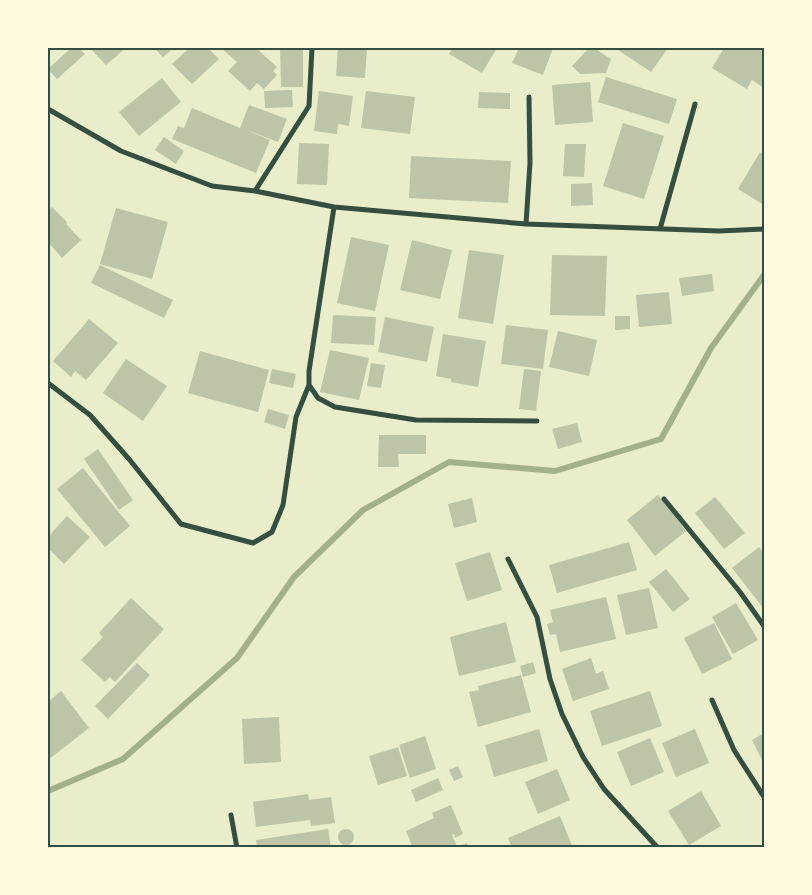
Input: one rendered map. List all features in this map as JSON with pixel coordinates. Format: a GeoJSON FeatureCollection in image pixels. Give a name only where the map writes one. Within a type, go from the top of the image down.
{"type":"FeatureCollection","features":[{"type":"Feature","properties":{"kind":"street"},"geometry":{"type":"LineString","coordinates":[[255,192],[309,106],[312,48]]}},
{"type":"Feature","properties":{"kind":"street"},"geometry":{"type":"LineString","coordinates":[[526,224],[530,163],[529,96]]}},
{"type":"Feature","properties":{"kind":"street"},"geometry":{"type":"LineString","coordinates":[[660,228],[695,104]]}},
{"type":"Feature","properties":{"kind":"street"},"geometry":{"type":"LineString","coordinates":[[48,109],[121,151],[212,186],[334,207],[526,224],[719,231],[764,229]]}},
{"type":"Feature","properties":{"kind":"street"},"geometry":{"type":"LineString","coordinates":[[48,383],[90,415],[129,459],[181,524],[253,543],[272,532],[283,505],[296,417],[308,385],[308,371],[334,207]]}},
{"type":"Feature","properties":{"kind":"street"},"geometry":{"type":"LineString","coordinates":[[308,385],[318,398],[335,408],[416,420],[537,421]]}},
{"type":"Feature","properties":{"kind":"street"},"geometry":{"type":"LineString","coordinates":[[664,499],[740,592],[764,626]]}},
{"type":"Feature","properties":{"kind":"street"},"geometry":{"type":"LineString","coordinates":[[508,559],[536,617],[550,679],[562,714],[583,757],[604,789],[658,848]]}},
{"type":"Feature","properties":{"kind":"street"},"geometry":{"type":"LineString","coordinates":[[712,700],[734,750],[764,797]]}},
{"type":"Feature","properties":{"kind":"street"},"geometry":{"type":"LineString","coordinates":[[231,815],[236,848]]}},
{"type":"Feature","properties":{"kind":"building"},"geometry":{"type":"Polygon","coordinates":[[[71,48],[79,48],[85,54],[57,79],[48,69],[71,48]]]}},
{"type":"Feature","properties":{"kind":"building"},"geometry":{"type":"Polygon","coordinates":[[[90,48],[126,48],[106,65],[90,48]]]}},
{"type":"Feature","properties":{"kind":"building"},"geometry":{"type":"Polygon","coordinates":[[[154,48],[174,48],[163,57],[154,48]]]}},
{"type":"Feature","properties":{"kind":"building"},"geometry":{"type":"Polygon","coordinates":[[[189,48],[208,48],[219,59],[192,84],[172,64],[189,48]]]}},
{"type":"Feature","properties":{"kind":"building"},"geometry":{"type":"Polygon","coordinates":[[[221,48],[256,48],[277,67],[273,71],[277,75],[264,89],[257,83],[250,91],[228,71],[237,62],[221,48]]]}},
{"type":"Feature","properties":{"kind":"building"},"geometry":{"type":"Polygon","coordinates":[[[280,48],[303,48],[303,87],[281,87],[280,48]]]}},
{"type":"Feature","properties":{"kind":"building"},"geometry":{"type":"Polygon","coordinates":[[[338,48],[367,48],[365,78],[336,76],[338,48]]]}},
{"type":"Feature","properties":{"kind":"building"},"geometry":{"type":"Polygon","coordinates":[[[453,48],[497,48],[482,73],[449,54],[453,48]]]}},
{"type":"Feature","properties":{"kind":"building"},"geometry":{"type":"Polygon","coordinates":[[[519,48],[553,48],[543,75],[512,63],[519,48]]]}},
{"type":"Feature","properties":{"kind":"building"},"geometry":{"type":"Polygon","coordinates":[[[589,48],[594,48],[611,59],[606,73],[580,74],[572,66],[589,48]]]}},
{"type":"Feature","properties":{"kind":"building"},"geometry":{"type":"Polygon","coordinates":[[[615,48],[668,48],[651,72],[615,48]]]}},
{"type":"Feature","properties":{"kind":"building"},"geometry":{"type":"Polygon","coordinates":[[[724,48],[764,48],[764,88],[752,80],[747,89],[712,68],[724,48]]]}},
{"type":"Feature","properties":{"kind":"building"},"geometry":{"type":"Polygon","coordinates":[[[606,77],[677,99],[669,124],[598,102],[606,77]]]}},
{"type":"Feature","properties":{"kind":"building"},"geometry":{"type":"Polygon","coordinates":[[[162,78],[181,102],[139,136],[119,112],[162,78]]]}},
{"type":"Feature","properties":{"kind":"building"},"geometry":{"type":"Polygon","coordinates":[[[590,82],[593,122],[555,125],[552,85],[590,82]]]}},
{"type":"Feature","properties":{"kind":"building"},"geometry":{"type":"Polygon","coordinates":[[[292,90],[293,107],[265,108],[264,91],[292,90]]]}},
{"type":"Feature","properties":{"kind":"building"},"geometry":{"type":"Polygon","coordinates":[[[319,91],[353,96],[349,126],[338,124],[337,134],[314,131],[319,91]]]}},
{"type":"Feature","properties":{"kind":"building"},"geometry":{"type":"Polygon","coordinates":[[[366,91],[415,97],[410,134],[361,128],[366,91]]]}},
{"type":"Feature","properties":{"kind":"building"},"geometry":{"type":"Polygon","coordinates":[[[479,92],[510,93],[510,109],[478,108],[479,92]]]}},
{"type":"Feature","properties":{"kind":"building"},"geometry":{"type":"Polygon","coordinates":[[[249,105],[287,119],[278,142],[244,129],[270,140],[256,173],[172,139],[178,126],[184,128],[192,108],[240,128],[249,105]]]}},
{"type":"Feature","properties":{"kind":"building"},"geometry":{"type":"Polygon","coordinates":[[[623,123],[664,136],[644,199],[603,186],[623,123]]]}},
{"type":"Feature","properties":{"kind":"building"},"geometry":{"type":"Polygon","coordinates":[[[164,137],[184,151],[176,164],[155,150],[164,137]]]}},
{"type":"Feature","properties":{"kind":"building"},"geometry":{"type":"Polygon","coordinates":[[[299,143],[329,144],[327,185],[297,184],[299,143]]]}},
{"type":"Feature","properties":{"kind":"building"},"geometry":{"type":"Polygon","coordinates":[[[565,144],[586,144],[584,177],[563,176],[565,144]]]}},
{"type":"Feature","properties":{"kind":"building"},"geometry":{"type":"Polygon","coordinates":[[[760,152],[764,155],[764,205],[738,189],[760,152]]]}},
{"type":"Feature","properties":{"kind":"building"},"geometry":{"type":"Polygon","coordinates":[[[411,156],[511,161],[508,203],[409,198],[411,156]]]}},
{"type":"Feature","properties":{"kind":"building"},"geometry":{"type":"Polygon","coordinates":[[[592,183],[593,205],[571,206],[571,184],[592,183]]]}},
{"type":"Feature","properties":{"kind":"building"},"geometry":{"type":"Polygon","coordinates":[[[52,207],[81,240],[62,258],[48,242],[48,209],[52,207]]]}},
{"type":"Feature","properties":{"kind":"building"},"geometry":{"type":"Polygon","coordinates":[[[116,208],[168,222],[152,279],[100,264],[116,208]]]}},
{"type":"Feature","properties":{"kind":"building"},"geometry":{"type":"Polygon","coordinates":[[[351,237],[389,245],[375,311],[337,303],[351,237]]]}},
{"type":"Feature","properties":{"kind":"building"},"geometry":{"type":"Polygon","coordinates":[[[412,240],[452,250],[440,299],[400,290],[412,240]]]}},
{"type":"Feature","properties":{"kind":"building"},"geometry":{"type":"Polygon","coordinates":[[[469,250],[504,255],[493,324],[458,318],[469,250]]]}},
{"type":"Feature","properties":{"kind":"building"},"geometry":{"type":"Polygon","coordinates":[[[552,255],[607,256],[605,316],[550,315],[552,255]]]}},
{"type":"Feature","properties":{"kind":"building"},"geometry":{"type":"Polygon","coordinates":[[[100,265],[173,300],[164,318],[91,283],[100,265]]]}},
{"type":"Feature","properties":{"kind":"building"},"geometry":{"type":"Polygon","coordinates":[[[712,274],[714,291],[682,296],[679,278],[712,274]]]}},
{"type":"Feature","properties":{"kind":"building"},"geometry":{"type":"Polygon","coordinates":[[[669,292],[672,324],[639,327],[636,295],[669,292]]]}},
{"type":"Feature","properties":{"kind":"building"},"geometry":{"type":"Polygon","coordinates":[[[333,315],[376,317],[374,345],[331,343],[333,315]]]}},
{"type":"Feature","properties":{"kind":"building"},"geometry":{"type":"Polygon","coordinates":[[[615,316],[630,316],[630,329],[615,330],[615,316]]]}},
{"type":"Feature","properties":{"kind":"building"},"geometry":{"type":"Polygon","coordinates":[[[385,317],[434,327],[427,362],[378,352],[385,317]]]}},
{"type":"Feature","properties":{"kind":"building"},"geometry":{"type":"Polygon","coordinates":[[[89,319],[118,343],[86,380],[75,371],[71,377],[53,361],[89,319]]]}},
{"type":"Feature","properties":{"kind":"building"},"geometry":{"type":"Polygon","coordinates":[[[506,325],[548,330],[543,369],[501,364],[506,325]]]}},
{"type":"Feature","properties":{"kind":"building"},"geometry":{"type":"Polygon","coordinates":[[[558,331],[597,340],[589,376],[549,367],[558,331]]]}},
{"type":"Feature","properties":{"kind":"building"},"geometry":{"type":"Polygon","coordinates":[[[443,334],[486,341],[478,387],[451,382],[451,379],[436,376],[443,334]]]}},
{"type":"Feature","properties":{"kind":"building"},"geometry":{"type":"Polygon","coordinates":[[[330,350],[369,358],[359,400],[320,392],[330,350]]]}},
{"type":"Feature","properties":{"kind":"building"},"geometry":{"type":"Polygon","coordinates":[[[200,351],[269,370],[258,412],[188,393],[200,351]]]}},
{"type":"Feature","properties":{"kind":"building"},"geometry":{"type":"Polygon","coordinates":[[[126,359],[167,386],[143,421],[103,393],[126,359]]]}},
{"type":"Feature","properties":{"kind":"building"},"geometry":{"type":"Polygon","coordinates":[[[371,363],[385,365],[381,388],[367,386],[371,363]]]}},
{"type":"Feature","properties":{"kind":"building"},"geometry":{"type":"Polygon","coordinates":[[[272,369],[296,374],[293,388],[269,383],[272,369]]]}},
{"type":"Feature","properties":{"kind":"building"},"geometry":{"type":"Polygon","coordinates":[[[524,369],[541,371],[536,411],[519,409],[524,369]]]}},
{"type":"Feature","properties":{"kind":"building"},"geometry":{"type":"Polygon","coordinates":[[[268,409],[289,415],[285,429],[264,422],[268,409]]]}},
{"type":"Feature","properties":{"kind":"building"},"geometry":{"type":"Polygon","coordinates":[[[577,423],[582,442],[558,449],[552,429],[577,423]]]}},
{"type":"Feature","properties":{"kind":"building"},"geometry":{"type":"Polygon","coordinates":[[[379,435],[426,435],[426,454],[398,454],[399,467],[378,467],[379,435]]]}},
{"type":"Feature","properties":{"kind":"building"},"geometry":{"type":"Polygon","coordinates":[[[98,449],[133,500],[119,510],[84,459],[98,449]]]}},
{"type":"Feature","properties":{"kind":"building"},"geometry":{"type":"Polygon","coordinates":[[[83,468],[130,526],[105,547],[57,489],[83,468]]]}},
{"type":"Feature","properties":{"kind":"building"},"geometry":{"type":"Polygon","coordinates":[[[658,495],[686,531],[655,556],[627,520],[658,495]]]}},
{"type":"Feature","properties":{"kind":"building"},"geometry":{"type":"Polygon","coordinates":[[[715,497],[745,533],[724,549],[695,513],[715,497]]]}},
{"type":"Feature","properties":{"kind":"building"},"geometry":{"type":"Polygon","coordinates":[[[472,498],[477,522],[454,528],[448,504],[472,498]]]}},
{"type":"Feature","properties":{"kind":"building"},"geometry":{"type":"Polygon","coordinates":[[[67,516],[90,537],[64,564],[48,548],[48,537],[67,516]]]}},
{"type":"Feature","properties":{"kind":"building"},"geometry":{"type":"Polygon","coordinates":[[[629,542],[637,570],[557,593],[549,565],[629,542]]]}},
{"type":"Feature","properties":{"kind":"building"},"geometry":{"type":"Polygon","coordinates":[[[759,547],[764,553],[764,609],[732,568],[759,547]]]}},
{"type":"Feature","properties":{"kind":"building"},"geometry":{"type":"Polygon","coordinates":[[[490,552],[502,590],[467,601],[455,563],[490,552]]]}},
{"type":"Feature","properties":{"kind":"building"},"geometry":{"type":"Polygon","coordinates":[[[666,569],[690,599],[673,612],[649,582],[666,569]]]}},
{"type":"Feature","properties":{"kind":"building"},"geometry":{"type":"Polygon","coordinates":[[[649,588],[658,628],[626,635],[617,595],[649,588]]]}},
{"type":"Feature","properties":{"kind":"building"},"geometry":{"type":"Polygon","coordinates":[[[606,597],[616,639],[560,652],[556,634],[550,635],[547,624],[553,622],[550,610],[606,597]]]}},
{"type":"Feature","properties":{"kind":"building"},"geometry":{"type":"Polygon","coordinates":[[[131,598],[164,629],[115,682],[110,677],[105,682],[81,660],[103,637],[99,633],[131,598]]]}},
{"type":"Feature","properties":{"kind":"building"},"geometry":{"type":"Polygon","coordinates":[[[736,603],[758,640],[733,654],[712,617],[736,603]]]}},
{"type":"Feature","properties":{"kind":"building"},"geometry":{"type":"Polygon","coordinates":[[[506,622],[516,662],[459,676],[450,637],[506,622]]]}},
{"type":"Feature","properties":{"kind":"building"},"geometry":{"type":"Polygon","coordinates":[[[714,623],[732,659],[702,674],[684,638],[714,623]]]}},
{"type":"Feature","properties":{"kind":"building"},"geometry":{"type":"Polygon","coordinates":[[[591,658],[596,674],[603,671],[609,689],[573,701],[562,669],[591,658]]]}},
{"type":"Feature","properties":{"kind":"building"},"geometry":{"type":"Polygon","coordinates":[[[533,662],[536,673],[523,677],[520,666],[533,662]]]}},
{"type":"Feature","properties":{"kind":"building"},"geometry":{"type":"Polygon","coordinates":[[[137,663],[150,675],[108,719],[95,706],[137,663]]]}},
{"type":"Feature","properties":{"kind":"building"},"geometry":{"type":"Polygon","coordinates":[[[521,675],[531,712],[478,727],[469,692],[479,690],[478,686],[521,675]]]}},
{"type":"Feature","properties":{"kind":"building"},"geometry":{"type":"Polygon","coordinates":[[[61,691],[89,728],[48,760],[48,702],[61,691]]]}},
{"type":"Feature","properties":{"kind":"building"},"geometry":{"type":"Polygon","coordinates":[[[650,691],[662,726],[602,746],[590,711],[650,691]]]}},
{"type":"Feature","properties":{"kind":"building"},"geometry":{"type":"Polygon","coordinates":[[[279,717],[281,762],[244,764],[242,719],[279,717]]]}},
{"type":"Feature","properties":{"kind":"building"},"geometry":{"type":"Polygon","coordinates":[[[539,729],[548,761],[494,777],[485,745],[539,729]]]}},
{"type":"Feature","properties":{"kind":"building"},"geometry":{"type":"Polygon","coordinates":[[[695,729],[709,763],[676,777],[662,743],[695,729]]]}},
{"type":"Feature","properties":{"kind":"building"},"geometry":{"type":"Polygon","coordinates":[[[764,733],[764,764],[752,740],[764,733]]]}},
{"type":"Feature","properties":{"kind":"building"},"geometry":{"type":"Polygon","coordinates":[[[425,736],[436,769],[410,778],[399,745],[425,736]]]}},
{"type":"Feature","properties":{"kind":"building"},"geometry":{"type":"Polygon","coordinates":[[[650,738],[664,772],[631,786],[617,752],[650,738]]]}},
{"type":"Feature","properties":{"kind":"building"},"geometry":{"type":"Polygon","coordinates":[[[398,747],[407,776],[378,785],[369,756],[398,747]]]}},
{"type":"Feature","properties":{"kind":"building"},"geometry":{"type":"Polygon","coordinates":[[[458,766],[463,777],[454,781],[449,770],[458,766]]]}},
{"type":"Feature","properties":{"kind":"building"},"geometry":{"type":"Polygon","coordinates":[[[557,769],[570,800],[538,814],[525,782],[557,769]]]}},
{"type":"Feature","properties":{"kind":"building"},"geometry":{"type":"Polygon","coordinates":[[[438,778],[443,790],[416,802],[411,790],[438,778]]]}},
{"type":"Feature","properties":{"kind":"building"},"geometry":{"type":"Polygon","coordinates":[[[701,791],[721,826],[689,845],[668,811],[701,791]]]}},
{"type":"Feature","properties":{"kind":"building"},"geometry":{"type":"Polygon","coordinates":[[[308,794],[309,800],[331,797],[335,823],[311,826],[310,820],[256,827],[253,802],[308,794]]]}},
{"type":"Feature","properties":{"kind":"building"},"geometry":{"type":"Polygon","coordinates":[[[451,805],[463,834],[455,838],[454,834],[452,835],[457,847],[467,843],[469,848],[413,848],[406,831],[434,818],[432,813],[451,805]]]}},
{"type":"Feature","properties":{"kind":"building"},"geometry":{"type":"Polygon","coordinates":[[[560,816],[573,848],[512,848],[508,838],[560,816]]]}},
{"type":"Feature","properties":{"kind":"building"},"geometry":{"type":"Polygon","coordinates":[[[328,829],[331,848],[257,848],[256,840],[328,829]]]}},
{"type":"Feature","properties":{"kind":"building"},"geometry":{"type":"Polygon","coordinates":[[[346,829],[354,837],[346,845],[338,837],[346,829]]]}},
{"type":"Feature","properties":{"kind":"waterway"},"geometry":{"type":"LineString","coordinates":[[48,791],[123,759],[237,658],[294,577],[363,510],[449,462],[555,471],[661,439],[711,348],[764,275]]}}]}
